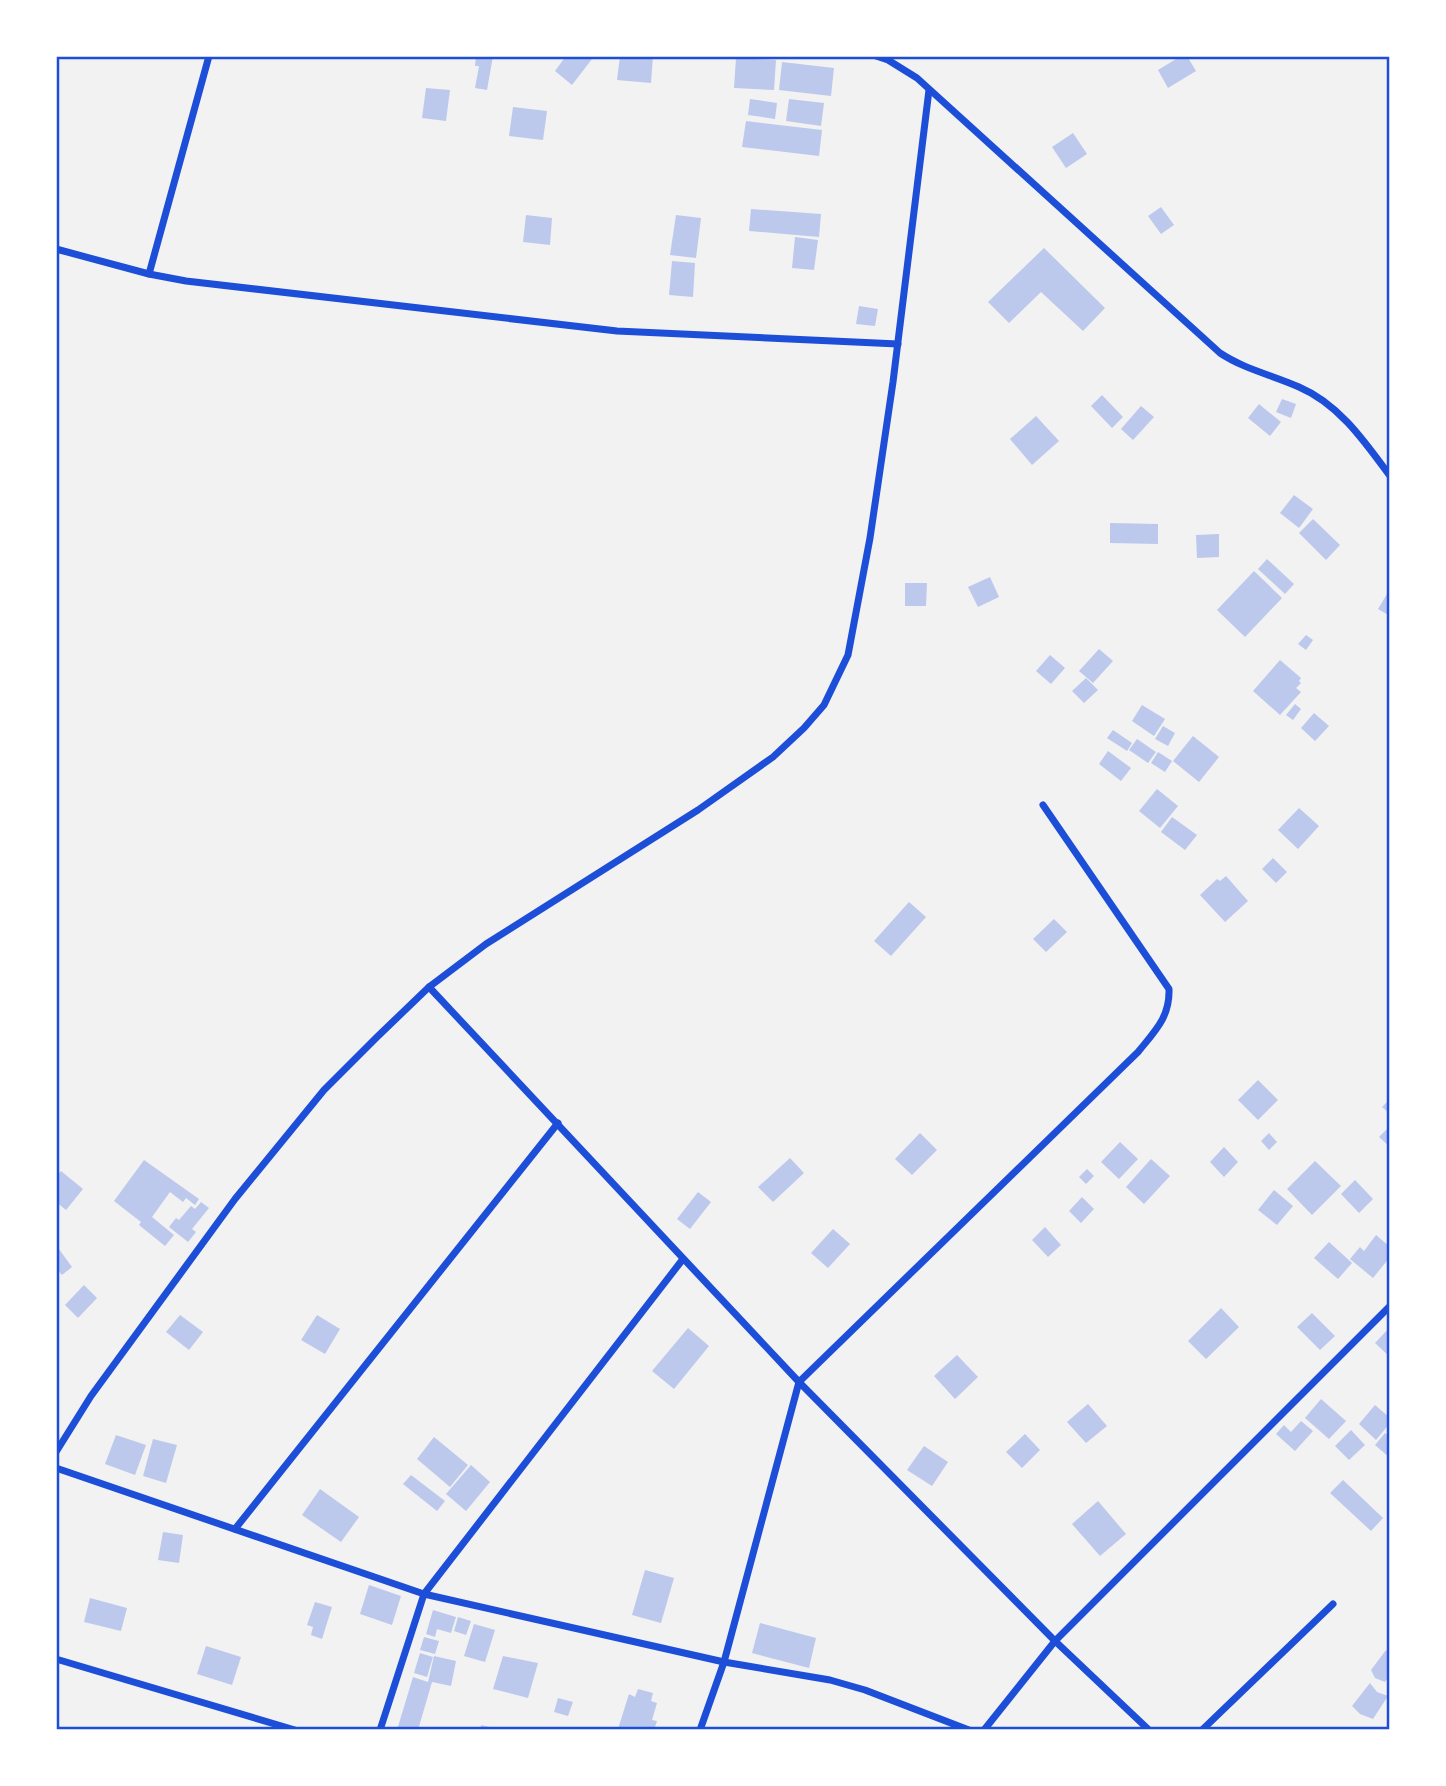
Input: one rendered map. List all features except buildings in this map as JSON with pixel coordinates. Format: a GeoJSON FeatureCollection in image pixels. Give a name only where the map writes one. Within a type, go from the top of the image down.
{"type":"FeatureCollection","features":[{"type":"Feature","properties":{"kind":"street"},"geometry":{"type":"LineString","coordinates":[[149,274],[209,56]]}},
{"type":"Feature","properties":{"kind":"street"},"geometry":{"type":"LineString","coordinates":[[876,56],[888,60],[917,78],[1114,254],[1207,342],[1235,363],[1319,397],[1360,436],[1390,476]]}},
{"type":"Feature","properties":{"kind":"street"},"geometry":{"type":"LineString","coordinates":[[56,1452],[91,1396],[235,1199],[324,1090],[429,987],[486,944],[698,810],[773,757],[804,729],[824,705],[848,655],[870,538],[898,344],[929,90]]}},
{"type":"Feature","properties":{"kind":"street"},"geometry":{"type":"LineString","coordinates":[[56,249],[149,274],[215,285],[617,331],[898,344]]}},
{"type":"Feature","properties":{"kind":"street"},"geometry":{"type":"LineString","coordinates":[[700,1730],[724,1662],[799,1382],[1138,1052],[1158,1027],[1170,1006],[1169,989],[1043,804]]}},
{"type":"Feature","properties":{"kind":"street"},"geometry":{"type":"LineString","coordinates":[[429,987],[799,1382],[1055,1642],[1149,1730]]}},
{"type":"Feature","properties":{"kind":"street"},"geometry":{"type":"LineString","coordinates":[[235,1529],[558,1123]]}},
{"type":"Feature","properties":{"kind":"street"},"geometry":{"type":"LineString","coordinates":[[380,1730],[424,1594],[683,1259]]}},
{"type":"Feature","properties":{"kind":"street"},"geometry":{"type":"LineString","coordinates":[[984,1730],[1055,1642],[1390,1306]]}},
{"type":"Feature","properties":{"kind":"street"},"geometry":{"type":"LineString","coordinates":[[56,1468],[424,1594],[724,1662],[830,1680],[865,1690],[969,1730]]}},
{"type":"Feature","properties":{"kind":"street"},"geometry":{"type":"LineString","coordinates":[[1202,1730],[1333,1604]]}},
{"type":"Feature","properties":{"kind":"street"},"geometry":{"type":"LineString","coordinates":[[56,1659],[295,1730]]}}]}
